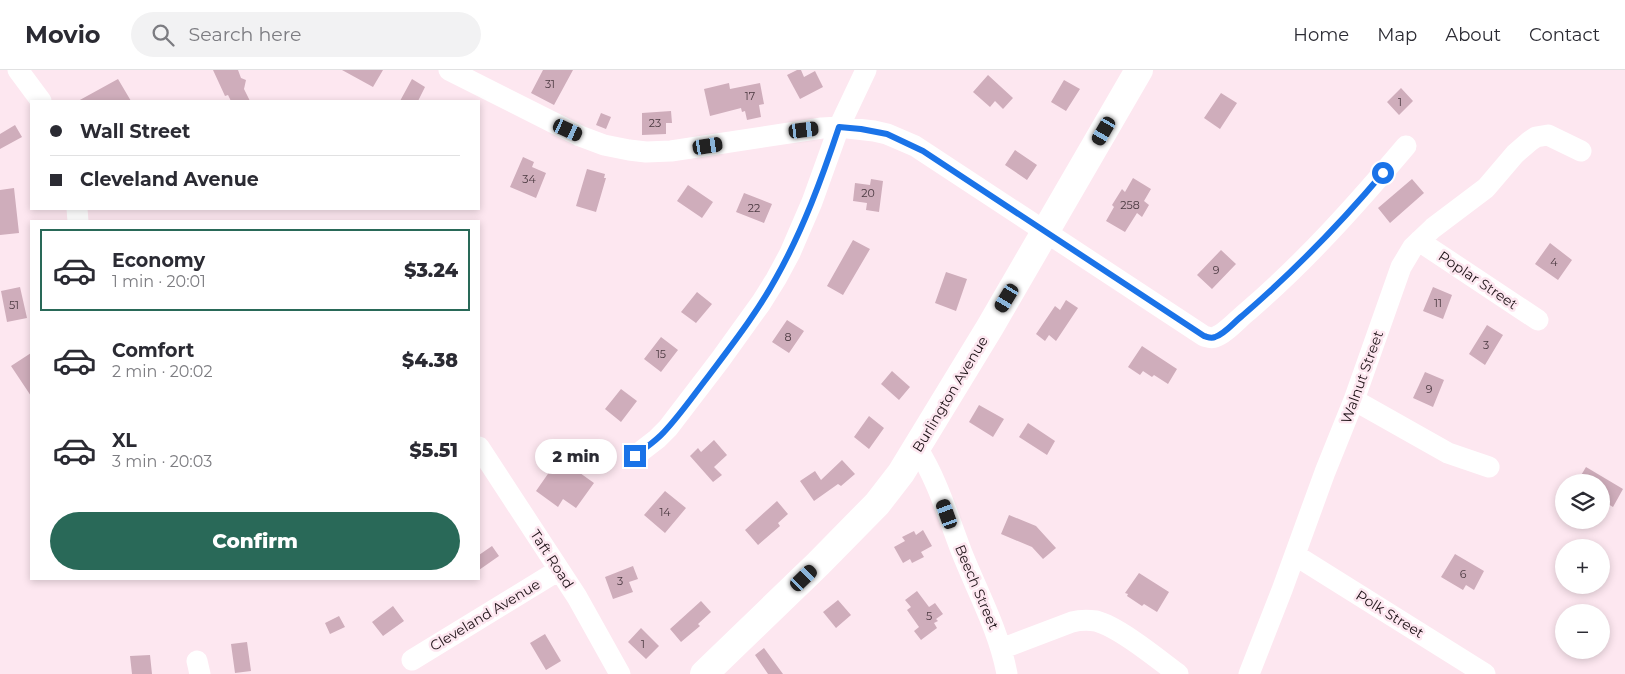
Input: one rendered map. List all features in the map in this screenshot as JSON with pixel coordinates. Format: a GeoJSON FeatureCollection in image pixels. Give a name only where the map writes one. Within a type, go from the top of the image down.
{"type":"FeatureCollection","features":[{"type":"Feature","properties":{"kind":"main road","name":"Burlington Avenue"},"geometry":{"type":"LineString","coordinates":[[704,674],[811,571],[877,504],[902,473],[990,327],[1139,70]]}},
{"type":"Feature","properties":{"kind":"street"},"geometry":{"type":"LineString","coordinates":[[18,70],[40,100]]}},
{"type":"Feature","properties":{"kind":"street"},"geometry":{"type":"LineString","coordinates":[[449,70],[580,136],[604,145],[629,150],[654,152],[680,150],[804,130],[839,127],[887,134],[915,146],[1204,336],[1214,338],[1269,293],[1317,246],[1360,200],[1406,146]]}},
{"type":"Feature","properties":{"kind":"street"},"geometry":{"type":"LineString","coordinates":[[635,456],[668,428],[720,360],[776,279],[797,236],[824,171],[839,127],[866,70]]}},
{"type":"Feature","properties":{"kind":"street","name":"Walnut Street"},"geometry":{"type":"LineString","coordinates":[[1248,674],[1296,556],[1401,267],[1413,247],[1432,228],[1486,188],[1524,145],[1536,137],[1548,135],[1581,151]]}},
{"type":"Feature","properties":{"kind":"street","name":"Poplar Street"},"geometry":{"type":"LineString","coordinates":[[1419,241],[1538,320]]}},
{"type":"Feature","properties":{"kind":"street"},"geometry":{"type":"LineString","coordinates":[[1354,400],[1448,453],[1490,467]]}},
{"type":"Feature","properties":{"kind":"street","name":"Beech Street"},"geometry":{"type":"LineString","coordinates":[[917,448],[935,479],[960,548],[991,621],[1007,674]]}},
{"type":"Feature","properties":{"kind":"street","name":"Taft Road"},"geometry":{"type":"LineString","coordinates":[[480,449],[577,597],[620,674]]}},
{"type":"Feature","properties":{"kind":"street","name":"Polk Street"},"geometry":{"type":"LineString","coordinates":[[1296,556],[1485,674]]}},
{"type":"Feature","properties":{"kind":"street","name":"Cleveland Avenue"},"geometry":{"type":"LineString","coordinates":[[412,660],[559,570]]}},
{"type":"Feature","properties":{"kind":"street"},"geometry":{"type":"LineString","coordinates":[[1001,649],[1072,622],[1094,621],[1118,632],[1178,674]]}},
{"type":"Feature","properties":{"kind":"building"},"geometry":{"type":"Polygon","coordinates":[[[213,70],[238,70],[241,78],[246,80],[244,89],[250,100],[230,100],[228,95],[225,96],[213,70]]]}},
{"type":"Feature","properties":{"kind":"building"},"geometry":{"type":"Polygon","coordinates":[[[342,70],[383,70],[373,87],[342,70]]]}},
{"type":"Feature","properties":{"kind":"building"},"geometry":{"type":"Polygon","coordinates":[[[543,70],[573,70],[554,105],[531,93],[543,70]]]}},
{"type":"Feature","properties":{"kind":"building"},"geometry":{"type":"Polygon","coordinates":[[[801,70],[804,77],[815,71],[823,87],[800,99],[787,75],[801,70]]]}},
{"type":"Feature","properties":{"kind":"building"},"geometry":{"type":"Polygon","coordinates":[[[988,75],[1013,98],[1003,109],[995,101],[990,107],[973,92],[988,75]]]}},
{"type":"Feature","properties":{"kind":"building"},"geometry":{"type":"Polygon","coordinates":[[[118,79],[130,100],[80,100],[118,79]]]}},
{"type":"Feature","properties":{"kind":"building"},"geometry":{"type":"Polygon","coordinates":[[[412,79],[425,87],[418,100],[401,100],[412,79]]]}},
{"type":"Feature","properties":{"kind":"building"},"geometry":{"type":"Polygon","coordinates":[[[1064,80],[1080,89],[1066,111],[1051,102],[1064,80]]]}},
{"type":"Feature","properties":{"kind":"building"},"geometry":{"type":"Polygon","coordinates":[[[729,83],[730,89],[760,83],[764,104],[759,105],[761,117],[747,120],[745,111],[742,112],[741,108],[710,116],[704,89],[729,83]]]}},
{"type":"Feature","properties":{"kind":"building"},"geometry":{"type":"Polygon","coordinates":[[[1401,88],[1413,101],[1399,115],[1387,102],[1401,88]]]}},
{"type":"Feature","properties":{"kind":"building"},"geometry":{"type":"Polygon","coordinates":[[[1221,93],[1237,103],[1220,129],[1204,118],[1221,93]]]}},
{"type":"Feature","properties":{"kind":"building"},"geometry":{"type":"Polygon","coordinates":[[[671,111],[672,123],[666,123],[666,134],[642,135],[642,113],[671,111]]]}},
{"type":"Feature","properties":{"kind":"building"},"geometry":{"type":"Polygon","coordinates":[[[601,113],[611,117],[606,129],[596,125],[601,113]]]}},
{"type":"Feature","properties":{"kind":"building"},"geometry":{"type":"Polygon","coordinates":[[[15,125],[22,137],[0,149],[0,134],[15,125]]]}},
{"type":"Feature","properties":{"kind":"building"},"geometry":{"type":"Polygon","coordinates":[[[1015,150],[1037,165],[1027,180],[1005,165],[1015,150]]]}},
{"type":"Feature","properties":{"kind":"building"},"geometry":{"type":"Polygon","coordinates":[[[523,157],[534,162],[532,167],[546,173],[536,198],[510,187],[523,157]]]}},
{"type":"Feature","properties":{"kind":"building"},"geometry":{"type":"Polygon","coordinates":[[[587,169],[605,174],[604,178],[606,178],[596,212],[576,206],[587,169]]]}},
{"type":"Feature","properties":{"kind":"building"},"geometry":{"type":"Polygon","coordinates":[[[1133,178],[1151,189],[1144,201],[1149,205],[1142,217],[1137,213],[1125,232],[1106,221],[1114,207],[1112,205],[1122,189],[1125,192],[1133,178]]]}},
{"type":"Feature","properties":{"kind":"building"},"geometry":{"type":"Polygon","coordinates":[[[871,179],[883,181],[879,212],[866,210],[867,203],[853,201],[855,183],[870,185],[871,179]]]}},
{"type":"Feature","properties":{"kind":"building"},"geometry":{"type":"Polygon","coordinates":[[[1412,179],[1424,193],[1390,223],[1378,208],[1412,179]]]}},
{"type":"Feature","properties":{"kind":"building"},"geometry":{"type":"Polygon","coordinates":[[[688,185],[713,202],[702,218],[677,201],[688,185]]]}},
{"type":"Feature","properties":{"kind":"building"},"geometry":{"type":"Polygon","coordinates":[[[14,188],[19,233],[0,235],[0,190],[14,188]]]}},
{"type":"Feature","properties":{"kind":"building"},"geometry":{"type":"Polygon","coordinates":[[[744,193],[772,204],[764,223],[736,212],[744,193]]]}},
{"type":"Feature","properties":{"kind":"building"},"geometry":{"type":"Polygon","coordinates":[[[853,240],[870,249],[843,295],[827,286],[853,240]]]}},
{"type":"Feature","properties":{"kind":"building"},"geometry":{"type":"Polygon","coordinates":[[[1550,243],[1572,260],[1558,280],[1535,264],[1550,243]]]}},
{"type":"Feature","properties":{"kind":"building"},"geometry":{"type":"Polygon","coordinates":[[[1221,250],[1236,264],[1212,289],[1197,275],[1221,250]]]}},
{"type":"Feature","properties":{"kind":"building"},"geometry":{"type":"Polygon","coordinates":[[[946,272],[967,279],[956,311],[935,303],[946,272]]]}},
{"type":"Feature","properties":{"kind":"building"},"geometry":{"type":"Polygon","coordinates":[[[20,287],[27,318],[7,322],[1,291],[20,287]]]}},
{"type":"Feature","properties":{"kind":"building"},"geometry":{"type":"Polygon","coordinates":[[[1433,287],[1452,295],[1443,319],[1423,311],[1433,287]]]}},
{"type":"Feature","properties":{"kind":"building"},"geometry":{"type":"Polygon","coordinates":[[[697,292],[712,304],[696,323],[681,312],[697,292]]]}},
{"type":"Feature","properties":{"kind":"building"},"geometry":{"type":"Polygon","coordinates":[[[1066,300],[1078,308],[1056,341],[1049,335],[1045,341],[1036,334],[1055,306],[1060,310],[1066,300]]]}},
{"type":"Feature","properties":{"kind":"building"},"geometry":{"type":"Polygon","coordinates":[[[787,320],[804,331],[789,353],[772,342],[787,320]]]}},
{"type":"Feature","properties":{"kind":"building"},"geometry":{"type":"Polygon","coordinates":[[[1487,325],[1503,335],[1485,365],[1469,354],[1487,325]]]}},
{"type":"Feature","properties":{"kind":"building"},"geometry":{"type":"Polygon","coordinates":[[[661,337],[678,350],[661,372],[644,359],[661,337]]]}},
{"type":"Feature","properties":{"kind":"building"},"geometry":{"type":"Polygon","coordinates":[[[1142,346],[1177,369],[1168,384],[1154,375],[1152,377],[1143,371],[1140,375],[1128,367],[1142,346]]]}},
{"type":"Feature","properties":{"kind":"building"},"geometry":{"type":"Polygon","coordinates":[[[30,354],[30,394],[11,366],[30,354]]]}},
{"type":"Feature","properties":{"kind":"building"},"geometry":{"type":"Polygon","coordinates":[[[892,371],[910,387],[899,400],[881,384],[892,371]]]}},
{"type":"Feature","properties":{"kind":"building"},"geometry":{"type":"Polygon","coordinates":[[[1425,372],[1444,380],[1433,407],[1413,398],[1425,372]]]}},
{"type":"Feature","properties":{"kind":"building"},"geometry":{"type":"Polygon","coordinates":[[[621,389],[637,401],[621,422],[605,409],[621,389]]]}},
{"type":"Feature","properties":{"kind":"building"},"geometry":{"type":"Polygon","coordinates":[[[979,405],[1004,419],[993,437],[969,422],[979,405]]]}},
{"type":"Feature","properties":{"kind":"building"},"geometry":{"type":"Polygon","coordinates":[[[869,416],[884,428],[869,449],[854,437],[869,416]]]}},
{"type":"Feature","properties":{"kind":"building"},"geometry":{"type":"Polygon","coordinates":[[[1028,423],[1055,441],[1047,455],[1019,437],[1028,423]]]}},
{"type":"Feature","properties":{"kind":"building"},"geometry":{"type":"Polygon","coordinates":[[[714,440],[727,455],[714,467],[722,475],[713,482],[690,456],[698,448],[701,452],[714,440]]]}},
{"type":"Feature","properties":{"kind":"building"},"geometry":{"type":"Polygon","coordinates":[[[559,458],[594,483],[576,508],[563,499],[558,507],[536,491],[559,458]]]}},
{"type":"Feature","properties":{"kind":"building"},"geometry":{"type":"Polygon","coordinates":[[[842,460],[855,474],[841,486],[838,484],[814,501],[800,481],[815,471],[821,480],[842,460]]]}},
{"type":"Feature","properties":{"kind":"building"},"geometry":{"type":"Polygon","coordinates":[[[1586,467],[1598,474],[1582,474],[1586,467]]]}},
{"type":"Feature","properties":{"kind":"building"},"geometry":{"type":"Polygon","coordinates":[[[1610,481],[1623,489],[1613,507],[1610,505],[1610,481]]]}},
{"type":"Feature","properties":{"kind":"building"},"geometry":{"type":"Polygon","coordinates":[[[665,491],[686,508],[665,533],[644,515],[665,491]]]}},
{"type":"Feature","properties":{"kind":"building"},"geometry":{"type":"Polygon","coordinates":[[[777,501],[788,514],[778,523],[780,526],[758,545],[745,530],[777,501]]]}},
{"type":"Feature","properties":{"kind":"building"},"geometry":{"type":"Polygon","coordinates":[[[1009,515],[1036,526],[1056,548],[1043,559],[1032,547],[1001,534],[1009,515]]]}},
{"type":"Feature","properties":{"kind":"building"},"geometry":{"type":"Polygon","coordinates":[[[923,530],[932,546],[921,552],[924,557],[912,563],[910,559],[903,563],[894,547],[905,541],[902,537],[914,531],[916,535],[923,530]]]}},
{"type":"Feature","properties":{"kind":"building"},"geometry":{"type":"Polygon","coordinates":[[[492,546],[499,556],[480,569],[480,554],[492,546]]]}},
{"type":"Feature","properties":{"kind":"building"},"geometry":{"type":"Polygon","coordinates":[[[1455,554],[1484,571],[1474,590],[1466,585],[1463,590],[1441,577],[1455,554]]]}},
{"type":"Feature","properties":{"kind":"building"},"geometry":{"type":"Polygon","coordinates":[[[633,566],[638,579],[629,582],[633,592],[613,599],[605,577],[633,566]]]}},
{"type":"Feature","properties":{"kind":"building"},"geometry":{"type":"Polygon","coordinates":[[[1139,573],[1169,592],[1157,612],[1144,604],[1142,606],[1125,593],[1139,573]]]}},
{"type":"Feature","properties":{"kind":"building"},"geometry":{"type":"Polygon","coordinates":[[[917,591],[929,607],[935,603],[943,614],[934,623],[937,628],[921,640],[914,631],[919,627],[907,610],[911,607],[905,600],[917,591]]]}},
{"type":"Feature","properties":{"kind":"building"},"geometry":{"type":"Polygon","coordinates":[[[838,600],[851,615],[836,628],[823,612],[838,600]]]}},
{"type":"Feature","properties":{"kind":"building"},"geometry":{"type":"Polygon","coordinates":[[[701,601],[711,612],[698,624],[700,626],[681,642],[670,629],[701,601]]]}},
{"type":"Feature","properties":{"kind":"building"},"geometry":{"type":"Polygon","coordinates":[[[393,606],[404,621],[383,636],[372,622],[393,606]]]}},
{"type":"Feature","properties":{"kind":"building"},"geometry":{"type":"Polygon","coordinates":[[[339,616],[345,627],[330,634],[325,623],[339,616]]]}},
{"type":"Feature","properties":{"kind":"building"},"geometry":{"type":"Polygon","coordinates":[[[641,628],[659,646],[646,659],[628,642],[641,628]]]}},
{"type":"Feature","properties":{"kind":"building"},"geometry":{"type":"Polygon","coordinates":[[[545,634],[561,661],[546,670],[530,643],[545,634]]]}},
{"type":"Feature","properties":{"kind":"building"},"geometry":{"type":"Polygon","coordinates":[[[247,642],[251,671],[235,673],[231,644],[247,642]]]}},
{"type":"Feature","properties":{"kind":"building"},"geometry":{"type":"Polygon","coordinates":[[[764,648],[783,674],[768,674],[755,655],[764,648]]]}},
{"type":"Feature","properties":{"kind":"building"},"geometry":{"type":"Polygon","coordinates":[[[150,655],[152,674],[132,674],[130,656],[150,655]]]}},
{"type":"Feature","properties":{"kind":"route"},"geometry":{"type":"LineString","coordinates":[[635,456],[668,428],[720,360],[776,279],[790,253],[812,202],[839,127],[887,134],[923,151],[1204,336],[1211,338],[1221,334],[1269,293],[1317,246],[1383,173]]}}]}
